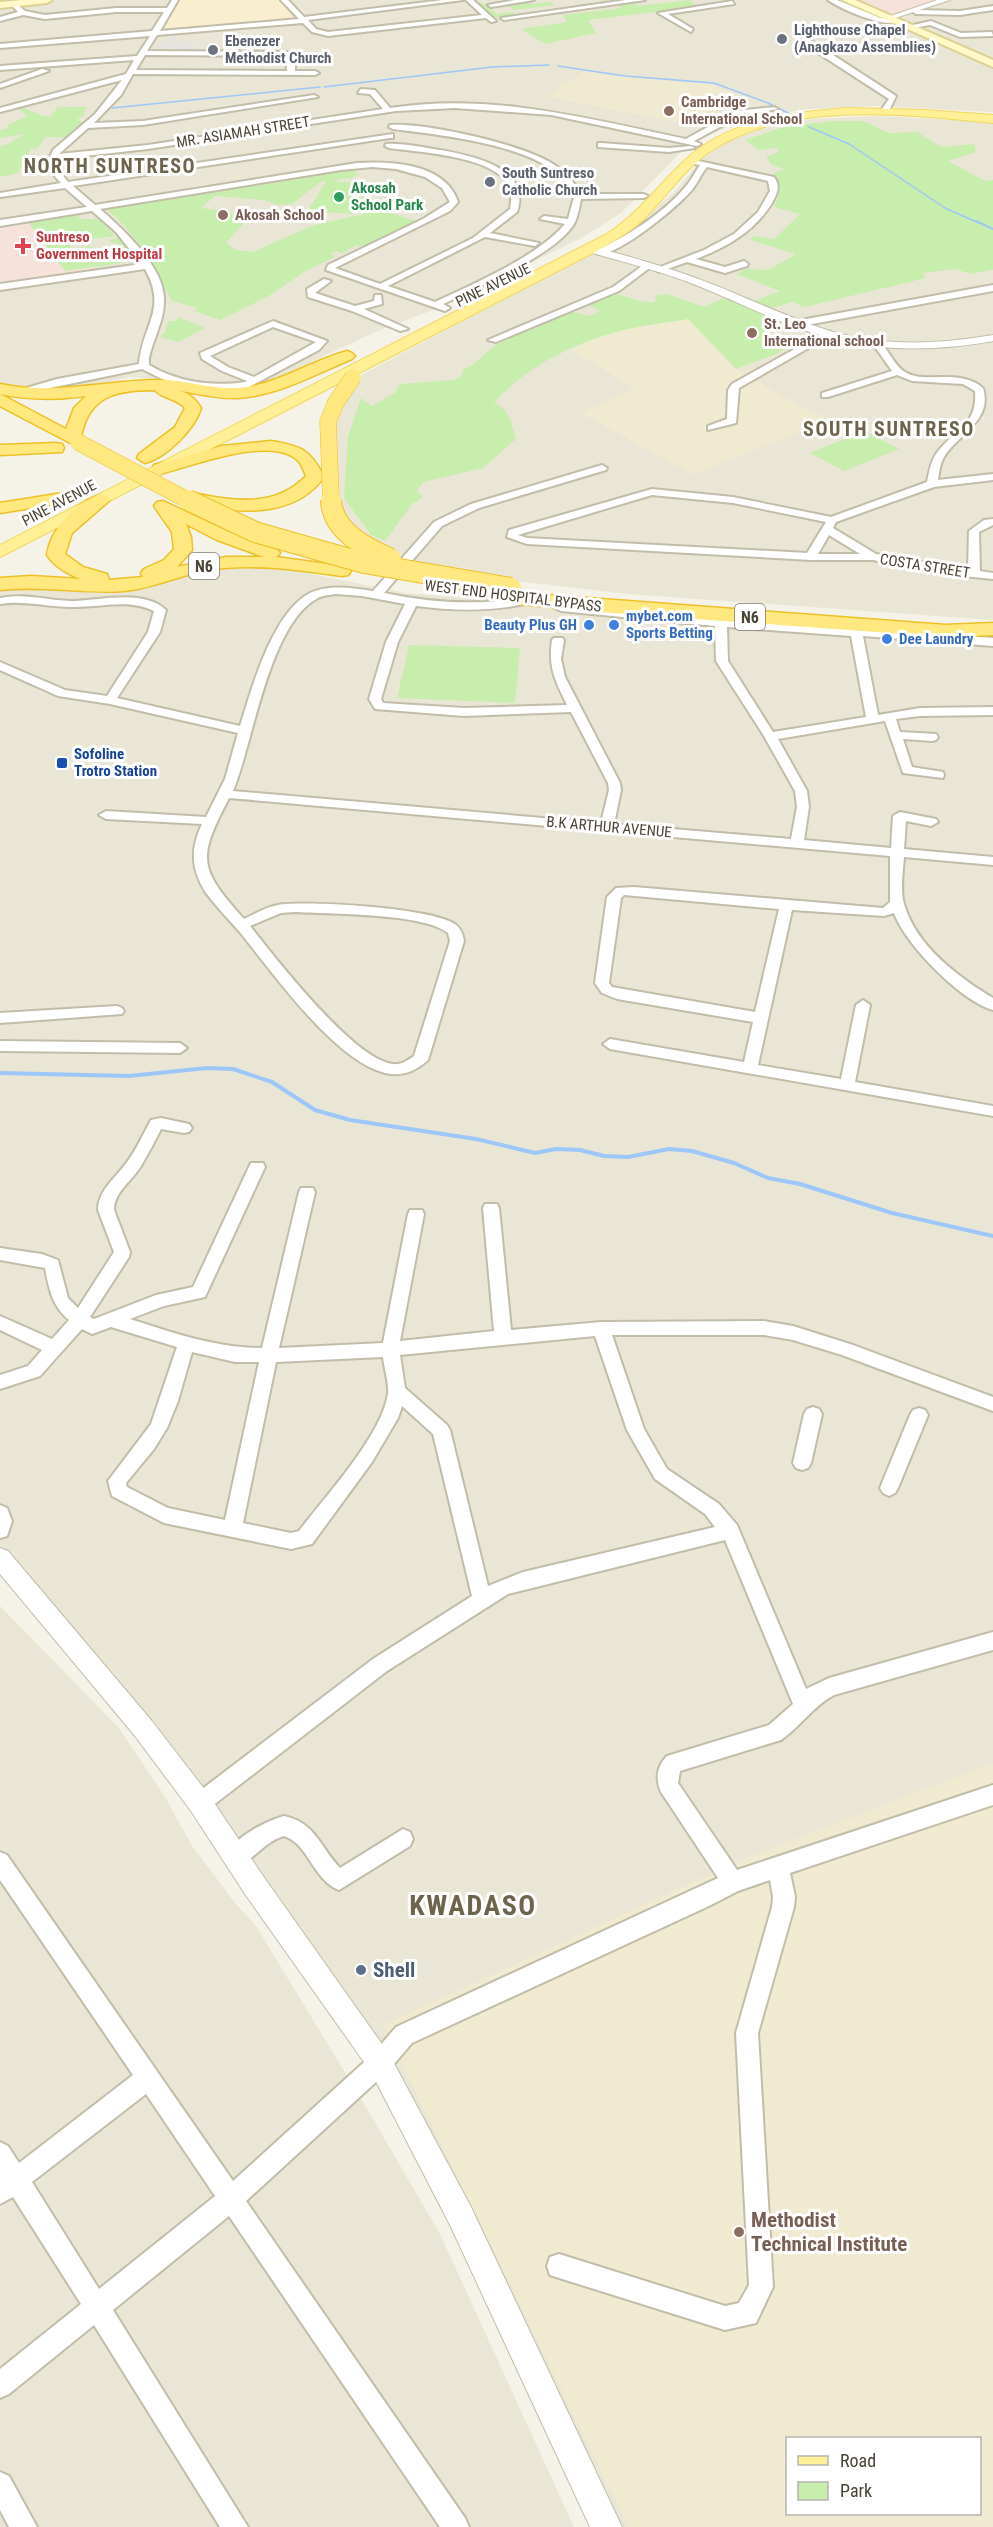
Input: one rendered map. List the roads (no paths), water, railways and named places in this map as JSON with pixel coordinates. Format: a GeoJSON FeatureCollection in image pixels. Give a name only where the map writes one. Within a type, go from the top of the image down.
{"type":"FeatureCollection","features":[{"type":"Feature","properties":{"kind":"highway"},"geometry":{"type":"LineString","coordinates":[[0,389],[19,393],[61,394],[150,384],[234,394],[271,386],[356,356],[353,377],[335,404],[328,422],[331,508],[345,531],[366,548],[445,579]]}},
{"type":"Feature","properties":{"kind":"highway"},"geometry":{"type":"LineString","coordinates":[[67,444],[80,409],[90,400],[106,393],[144,388],[162,390],[186,399],[193,408],[192,417],[176,434],[145,458]]}},
{"type":"Feature","properties":{"kind":"highway"},"geometry":{"type":"LineString","coordinates":[[0,399],[67,444]]}},
{"type":"Feature","properties":{"kind":"highway"},"geometry":{"type":"LineString","coordinates":[[0,415],[67,444]]}},
{"type":"Feature","properties":{"kind":"highway"},"geometry":{"type":"LineString","coordinates":[[0,450],[67,444]]}},
{"type":"Feature","properties":{"kind":"highway","name":"WEST END HOSPITAL BYPASS"},"geometry":{"type":"LineString","coordinates":[[67,444],[170,500],[239,542],[282,557],[342,571],[510,593],[945,621],[993,628]]}},
{"type":"Feature","properties":{"kind":"highway"},"geometry":{"type":"LineString","coordinates":[[95,494],[68,525],[56,547],[56,555],[71,568],[85,575],[103,578],[144,575],[170,564],[183,550],[183,535],[170,500],[238,505],[268,504],[307,488],[315,477],[313,465],[308,459],[289,451],[259,446],[214,452],[160,469]]}},
{"type":"Feature","properties":{"kind":"highway"},"geometry":{"type":"LineString","coordinates":[[0,508],[69,497]]}},
{"type":"Feature","properties":{"kind":"highway","name":"WEST END HOSPITAL BYPASS"},"geometry":{"type":"LineString","coordinates":[[170,500],[310,550],[533,600],[946,631],[993,628]]}},
{"type":"Feature","properties":{"kind":"highway","name":"N6"},"geometry":{"type":"LineString","coordinates":[[0,584],[42,581],[99,587],[128,585],[206,565],[237,561],[276,562],[342,571]]}},
{"type":"Feature","properties":{"kind":"main road"},"geometry":{"type":"LineString","coordinates":[[0,5],[46,0]]}},
{"type":"Feature","properties":{"kind":"main road"},"geometry":{"type":"LineString","coordinates":[[847,0],[993,64]]}},
{"type":"Feature","properties":{"kind":"main road","name":"PINE AVENUE"},"geometry":{"type":"LineString","coordinates":[[388,336],[440,307],[596,237],[694,151],[731,129],[785,115],[825,110],[886,109],[993,114]]}},
{"type":"Feature","properties":{"kind":"main road"},"geometry":{"type":"LineString","coordinates":[[256,404],[356,356],[463,315],[596,251],[638,217],[694,151],[707,148],[740,132],[777,120],[807,115],[887,112],[993,119]]}},
{"type":"Feature","properties":{"kind":"main road"},"geometry":{"type":"LineString","coordinates":[[0,552],[95,494],[160,469],[356,356]]}},
{"type":"Feature","properties":{"kind":"main road","name":"PINE AVENUE"},"geometry":{"type":"LineString","coordinates":[[107,478],[198,432]]}},
{"type":"Feature","properties":{"kind":"main road","name":"PINE AVENUE"},"geometry":{"type":"LineString","coordinates":[[0,535],[69,497],[95,494]]}},
{"type":"Feature","properties":{"kind":"street"},"geometry":{"type":"LineString","coordinates":[[144,366],[144,355],[159,308],[160,297],[147,266],[124,236],[95,207],[67,184],[53,167],[57,150],[84,128],[118,93],[175,0]]}},
{"type":"Feature","properties":{"kind":"street"},"geometry":{"type":"LineString","coordinates":[[378,0],[409,26]]}},
{"type":"Feature","properties":{"kind":"street"},"geometry":{"type":"LineString","coordinates":[[0,46],[153,35],[303,20],[460,0]]}},
{"type":"Feature","properties":{"kind":"street"},"geometry":{"type":"LineString","coordinates":[[469,0],[495,24]]}},
{"type":"Feature","properties":{"kind":"street"},"geometry":{"type":"LineString","coordinates":[[491,5],[531,0]]}},
{"type":"Feature","properties":{"kind":"street"},"geometry":{"type":"LineString","coordinates":[[504,18],[560,8],[642,0]]}},
{"type":"Feature","properties":{"kind":"street"},"geometry":{"type":"LineString","coordinates":[[831,0],[879,20],[892,20],[916,12],[930,2],[946,0]]}},
{"type":"Feature","properties":{"kind":"street"},"geometry":{"type":"LineString","coordinates":[[288,1],[314,30],[328,34],[488,16]]}},
{"type":"Feature","properties":{"kind":"street"},"geometry":{"type":"LineString","coordinates":[[691,30],[661,13],[729,2],[740,8]]}},
{"type":"Feature","properties":{"kind":"street"},"geometry":{"type":"LineString","coordinates":[[14,4],[24,13]]}},
{"type":"Feature","properties":{"kind":"street"},"geometry":{"type":"LineString","coordinates":[[515,24],[556,18],[560,8]]}},
{"type":"Feature","properties":{"kind":"street"},"geometry":{"type":"LineString","coordinates":[[916,12],[960,14],[993,8]]}},
{"type":"Feature","properties":{"kind":"street"},"geometry":{"type":"LineString","coordinates":[[0,19],[24,13],[45,17],[116,10],[168,10]]}},
{"type":"Feature","properties":{"kind":"street"},"geometry":{"type":"LineString","coordinates":[[908,27],[930,23],[960,36],[992,34]]}},
{"type":"Feature","properties":{"kind":"street"},"geometry":{"type":"LineString","coordinates":[[953,46],[977,39],[971,36]]}},
{"type":"Feature","properties":{"kind":"street"},"geometry":{"type":"LineString","coordinates":[[807,42],[893,98],[886,109]]}},
{"type":"Feature","properties":{"kind":"street"},"geometry":{"type":"LineString","coordinates":[[197,73],[205,54]]}},
{"type":"Feature","properties":{"kind":"street"},"geometry":{"type":"LineString","coordinates":[[0,68],[140,55],[288,54],[291,56],[291,73]]}},
{"type":"Feature","properties":{"kind":"street"},"geometry":{"type":"LineString","coordinates":[[0,86],[72,63]]}},
{"type":"Feature","properties":{"kind":"street"},"geometry":{"type":"LineString","coordinates":[[3,108],[129,74],[315,73]]}},
{"type":"Feature","properties":{"kind":"street"},"geometry":{"type":"LineString","coordinates":[[361,91],[372,92],[392,109],[388,165]]}},
{"type":"Feature","properties":{"kind":"street"},"geometry":{"type":"LineString","coordinates":[[70,128],[143,123],[314,97]]}},
{"type":"Feature","properties":{"kind":"street","name":"MR. ASIAMAH STREET"},"geometry":{"type":"LineString","coordinates":[[54,157],[138,148],[392,109],[455,106],[517,108],[581,119],[694,151],[771,179],[775,183],[776,188],[766,208],[750,226],[719,247],[689,260]]}},
{"type":"Feature","properties":{"kind":"street"},"geometry":{"type":"LineString","coordinates":[[601,145],[694,151],[740,113],[774,109]]}},
{"type":"Feature","properties":{"kind":"street"},"geometry":{"type":"LineString","coordinates":[[0,195],[392,131],[480,140],[536,158],[558,170],[577,190],[578,197],[571,222],[559,238],[440,307],[379,292],[330,270],[331,267],[426,221],[447,209],[454,202],[453,193],[444,183],[421,173],[388,165],[326,171],[0,223]]}},
{"type":"Feature","properties":{"kind":"street"},"geometry":{"type":"LineString","coordinates":[[379,292],[486,235],[514,210],[516,197],[512,183],[500,172],[459,156],[389,146]]}},
{"type":"Feature","properties":{"kind":"street"},"geometry":{"type":"LineString","coordinates":[[578,197],[644,196]]}},
{"type":"Feature","properties":{"kind":"street"},"geometry":{"type":"LineString","coordinates":[[544,219],[571,222]]}},
{"type":"Feature","properties":{"kind":"street"},"geometry":{"type":"LineString","coordinates":[[486,235],[535,243]]}},
{"type":"Feature","properties":{"kind":"street"},"geometry":{"type":"LineString","coordinates":[[596,251],[668,272],[828,334],[878,344],[944,345],[993,338]]}},
{"type":"Feature","properties":{"kind":"street"},"geometry":{"type":"LineString","coordinates":[[668,272],[678,262],[689,260],[725,270],[744,264]]}},
{"type":"Feature","properties":{"kind":"street"},"geometry":{"type":"LineString","coordinates":[[668,272],[678,262]]}},
{"type":"Feature","properties":{"kind":"street"},"geometry":{"type":"LineString","coordinates":[[0,287],[147,266]]}},
{"type":"Feature","properties":{"kind":"street"},"geometry":{"type":"LineString","coordinates":[[493,340],[616,289],[648,266]]}},
{"type":"Feature","properties":{"kind":"street"},"geometry":{"type":"LineString","coordinates":[[327,281],[310,291],[311,296],[413,324]]}},
{"type":"Feature","properties":{"kind":"street"},"geometry":{"type":"LineString","coordinates":[[801,323],[993,288]]}},
{"type":"Feature","properties":{"kind":"street"},"geometry":{"type":"LineString","coordinates":[[355,309],[379,302],[379,292]]}},
{"type":"Feature","properties":{"kind":"street"},"geometry":{"type":"LineString","coordinates":[[19,393],[57,382],[144,366],[154,373],[167,377],[207,385],[236,387],[247,385],[252,380],[316,348],[321,343],[319,338],[273,324],[205,353],[205,357],[225,369],[252,380]]}},
{"type":"Feature","properties":{"kind":"street"},"geometry":{"type":"LineString","coordinates":[[712,428],[732,421],[735,386],[828,334]]}},
{"type":"Feature","properties":{"kind":"street"},"geometry":{"type":"LineString","coordinates":[[878,344],[897,372],[915,379],[964,382],[977,386],[980,390],[976,417],[967,430],[941,455],[932,483]]}},
{"type":"Feature","properties":{"kind":"street"},"geometry":{"type":"LineString","coordinates":[[825,395],[897,372]]}},
{"type":"Feature","properties":{"kind":"street"},"geometry":{"type":"LineString","coordinates":[[376,595],[438,524],[446,519],[475,506],[602,468]]}},
{"type":"Feature","properties":{"kind":"street"},"geometry":{"type":"LineString","coordinates":[[873,557],[811,557],[527,541],[512,537],[513,532],[651,492],[733,500],[830,525],[932,483],[993,477]]}},
{"type":"Feature","properties":{"kind":"street"},"geometry":{"type":"LineString","coordinates":[[974,574],[974,531],[988,522],[993,522]]}},
{"type":"Feature","properties":{"kind":"street"},"geometry":{"type":"LineString","coordinates":[[811,557],[830,525]]}},
{"type":"Feature","properties":{"kind":"street","name":"COSTA STREET"},"geometry":{"type":"LineString","coordinates":[[830,525],[873,557],[944,571],[993,576]]}},
{"type":"Feature","properties":{"kind":"street"},"geometry":{"type":"LineString","coordinates":[[241,925],[279,909],[294,908],[428,919],[450,927],[456,933],[457,941],[423,1056],[411,1066],[386,1068],[339,1036],[271,963],[206,883],[201,870],[199,857],[201,844],[225,794],[259,686],[282,632],[302,603],[322,594],[352,592],[411,602],[464,607],[506,605],[533,600],[555,607],[617,615],[993,642]]}},
{"type":"Feature","properties":{"kind":"street"},"geometry":{"type":"LineString","coordinates":[[0,601],[22,598],[70,604],[138,602],[152,604],[160,610],[154,632],[110,700]]}},
{"type":"Feature","properties":{"kind":"street"},"geometry":{"type":"LineString","coordinates":[[411,602],[392,642],[375,699],[379,706],[464,712],[576,708]]}},
{"type":"Feature","properties":{"kind":"street"},"geometry":{"type":"LineString","coordinates":[[721,623],[722,661],[770,736],[795,779],[803,800],[797,845]]}},
{"type":"Feature","properties":{"kind":"street"},"geometry":{"type":"LineString","coordinates":[[857,634],[873,719]]}},
{"type":"Feature","properties":{"kind":"street"},"geometry":{"type":"LineString","coordinates":[[558,640],[556,668],[614,783],[615,790],[607,826]]}},
{"type":"Feature","properties":{"kind":"street"},"geometry":{"type":"LineString","coordinates":[[0,666],[62,693],[110,700],[245,731]]}},
{"type":"Feature","properties":{"kind":"street"},"geometry":{"type":"LineString","coordinates":[[770,736],[889,716],[958,710],[993,711]]}},
{"type":"Feature","properties":{"kind":"street"},"geometry":{"type":"LineString","coordinates":[[889,716],[907,770],[938,775]]}},
{"type":"Feature","properties":{"kind":"street"},"geometry":{"type":"LineString","coordinates":[[896,735],[932,737]]}},
{"type":"Feature","properties":{"kind":"street","name":"B.K ARTHUR AVENUE"},"geometry":{"type":"LineString","coordinates":[[225,794],[607,826],[899,855],[993,861]]}},
{"type":"Feature","properties":{"kind":"street"},"geometry":{"type":"LineString","coordinates":[[106,815],[212,821]]}},
{"type":"Feature","properties":{"kind":"street"},"geometry":{"type":"LineString","coordinates":[[931,822],[900,816],[897,903],[909,930],[930,954],[954,978],[993,1005]]}},
{"type":"Feature","properties":{"kind":"street"},"geometry":{"type":"LineString","coordinates":[[761,1018],[617,994],[607,990],[602,983],[614,897],[621,891],[634,891],[786,906],[884,912],[897,903]]}},
{"type":"Feature","properties":{"kind":"street"},"geometry":{"type":"LineString","coordinates":[[750,1069],[786,906]]}},
{"type":"Feature","properties":{"kind":"street"},"geometry":{"type":"LineString","coordinates":[[847,1086],[863,1005]]}},
{"type":"Feature","properties":{"kind":"street"},"geometry":{"type":"LineString","coordinates":[[0,1018],[117,1011]]}},
{"type":"Feature","properties":{"kind":"street"},"geometry":{"type":"LineString","coordinates":[[610,1044],[993,1111]]}},
{"type":"Feature","properties":{"kind":"street"},"geometry":{"type":"LineString","coordinates":[[0,1046],[180,1048]]}},
{"type":"Feature","properties":{"kind":"street"},"geometry":{"type":"LineString","coordinates":[[0,1382],[34,1371],[80,1319],[121,1257],[122,1252],[106,1210],[109,1196],[134,1166],[156,1124],[184,1128]]}},
{"type":"Feature","properties":{"kind":"street"},"geometry":{"type":"LineString","coordinates":[[0,1254],[42,1260],[52,1264],[60,1298],[65,1307],[92,1327],[162,1300],[199,1292],[257,1167]]}},
{"type":"Feature","properties":{"kind":"street"},"geometry":{"type":"LineString","coordinates":[[233,1528],[269,1355],[307,1192]]}},
{"type":"Feature","properties":{"kind":"street"},"geometry":{"type":"LineString","coordinates":[[491,1208],[503,1336]]}},
{"type":"Feature","properties":{"kind":"street"},"geometry":{"type":"LineString","coordinates":[[186,1344],[162,1420],[148,1443],[117,1480],[118,1491],[164,1515],[291,1540],[305,1538],[366,1457],[392,1413],[397,1391],[390,1349],[416,1214]]}},
{"type":"Feature","properties":{"kind":"street"},"geometry":{"type":"LineString","coordinates":[[110,1320],[186,1344],[235,1355],[390,1349],[503,1336],[601,1329],[744,1326],[793,1333],[847,1350],[993,1404]]}},
{"type":"Feature","properties":{"kind":"street"},"geometry":{"type":"LineString","coordinates":[[0,1323],[53,1347]]}},
{"type":"Feature","properties":{"kind":"street"},"geometry":{"type":"LineString","coordinates":[[601,1329],[636,1430],[661,1474],[712,1509],[730,1531],[803,1705]]}},
{"type":"Feature","properties":{"kind":"street"},"geometry":{"type":"LineString","coordinates":[[397,1391],[436,1424],[445,1438],[482,1599]]}},
{"type":"Feature","properties":{"kind":"street"},"geometry":{"type":"LineString","coordinates":[[802,1463],[813,1414]]}},
{"type":"Feature","properties":{"kind":"street"},"geometry":{"type":"LineString","coordinates":[[889,1488],[919,1415]]}},
{"type":"Feature","properties":{"kind":"street"},"geometry":{"type":"LineString","coordinates":[[0,1514],[3,1521],[0,1530]]}},
{"type":"Feature","properties":{"kind":"street"},"geometry":{"type":"LineString","coordinates":[[200,1803],[380,1665],[482,1599],[523,1580],[730,1531]]}},
{"type":"Feature","properties":{"kind":"street"},"geometry":{"type":"LineString","coordinates":[[0,1558],[143,1728],[200,1803],[380,2063],[461,2217],[606,2527]]}},
{"type":"Feature","properties":{"kind":"street"},"geometry":{"type":"LineString","coordinates":[[733,1882],[668,1785],[668,1769],[674,1763],[774,1733],[786,1725],[813,1696],[829,1687],[993,1641]]}},
{"type":"Feature","properties":{"kind":"street"},"geometry":{"type":"LineString","coordinates":[[0,2385],[231,2199],[380,2063],[404,2035],[701,1899],[733,1882],[993,1795]]}},
{"type":"Feature","properties":{"kind":"street"},"geometry":{"type":"LineString","coordinates":[[236,1857],[274,1828],[286,1825],[300,1830],[329,1875],[339,1880],[403,1839]]}},
{"type":"Feature","properties":{"kind":"street"},"geometry":{"type":"LineString","coordinates":[[0,1862],[456,2527]]}},
{"type":"Feature","properties":{"kind":"street"},"geometry":{"type":"LineString","coordinates":[[559,2266],[725,2318],[747,2314],[757,2296],[761,2287],[747,2033],[783,1907],[784,1897],[778,1866]]}},
{"type":"Feature","properties":{"kind":"street"},"geometry":{"type":"LineString","coordinates":[[8,2186],[148,2078]]}},
{"type":"Feature","properties":{"kind":"street"},"geometry":{"type":"LineString","coordinates":[[0,2154],[8,2186],[98,2307],[234,2527]]}},
{"type":"Feature","properties":{"kind":"street"},"geometry":{"type":"LineString","coordinates":[[0,2485],[24,2527]]}},
{"type":"Feature","properties":{"kind":"waterway"},"geometry":{"type":"LineString","coordinates":[[324,87],[492,67],[549,65]]}},
{"type":"Feature","properties":{"kind":"waterway"},"geometry":{"type":"LineString","coordinates":[[558,66],[625,76],[714,83],[768,103],[790,114]]}},
{"type":"Feature","properties":{"kind":"waterway"},"geometry":{"type":"LineString","coordinates":[[112,108],[320,87]]}},
{"type":"Feature","properties":{"kind":"waterway"},"geometry":{"type":"LineString","coordinates":[[809,127],[849,144],[945,208],[979,223]]}},
{"type":"Feature","properties":{"kind":"waterway"},"geometry":{"type":"LineString","coordinates":[[976,221],[993,229]]}},
{"type":"Feature","properties":{"kind":"waterway"},"geometry":{"type":"LineString","coordinates":[[0,1073],[129,1076],[207,1068],[233,1069],[272,1082],[315,1110],[350,1120],[476,1139],[535,1153],[556,1149],[580,1150],[604,1156],[628,1157],[669,1149],[692,1151],[734,1163],[768,1178],[800,1184],[892,1213],[993,1236]]}},
{"type":"Feature","properties":{"kind":"place","name":"Lighthouse Chapel (Anagkazo Assemblies)"},"geometry":{"type":"Point","coordinates":[782,39]}},
{"type":"Feature","properties":{"kind":"place","name":"Ebenezer Methodist Church"},"geometry":{"type":"Point","coordinates":[213,50]}},
{"type":"Feature","properties":{"kind":"place","name":"Cambridge International School"},"geometry":{"type":"Point","coordinates":[669,111]}},
{"type":"Feature","properties":{"kind":"place","name":"South Suntreso Catholic Church"},"geometry":{"type":"Point","coordinates":[490,182]}},
{"type":"Feature","properties":{"kind":"place","name":"Akosah School Park"},"geometry":{"type":"Point","coordinates":[339,197]}},
{"type":"Feature","properties":{"kind":"place","name":"Akosah School"},"geometry":{"type":"Point","coordinates":[223,215]}},
{"type":"Feature","properties":{"kind":"place","name":"Suntreso Government Hospital"},"geometry":{"type":"Point","coordinates":[23,246]}},
{"type":"Feature","properties":{"kind":"place","name":"St. Leo International school"},"geometry":{"type":"Point","coordinates":[752,333]}},
{"type":"Feature","properties":{"kind":"place","name":"Beauty Plus GH"},"geometry":{"type":"Point","coordinates":[589,625]}},
{"type":"Feature","properties":{"kind":"place","name":"mybet.com Sports Betting"},"geometry":{"type":"Point","coordinates":[614,625]}},
{"type":"Feature","properties":{"kind":"place","name":"Dee Laundry"},"geometry":{"type":"Point","coordinates":[887,639]}},
{"type":"Feature","properties":{"kind":"place","name":"Sofoline Trotro Station"},"geometry":{"type":"Point","coordinates":[62,763]}},
{"type":"Feature","properties":{"kind":"place","name":"Shell"},"geometry":{"type":"Point","coordinates":[361,1970]}},
{"type":"Feature","properties":{"kind":"place","name":"Methodist Technical Institute"},"geometry":{"type":"Point","coordinates":[739,2232]}},
{"type":"Feature","properties":{"kind":"district","name":"NORTH SUNTRESO"},"geometry":{"type":"Point","coordinates":[110,166]}},
{"type":"Feature","properties":{"kind":"district","name":"SOUTH SUNTRESO"},"geometry":{"type":"Point","coordinates":[889,429]}},
{"type":"Feature","properties":{"kind":"district","name":"KWADASO"},"geometry":{"type":"Point","coordinates":[473,1905]}}]}
